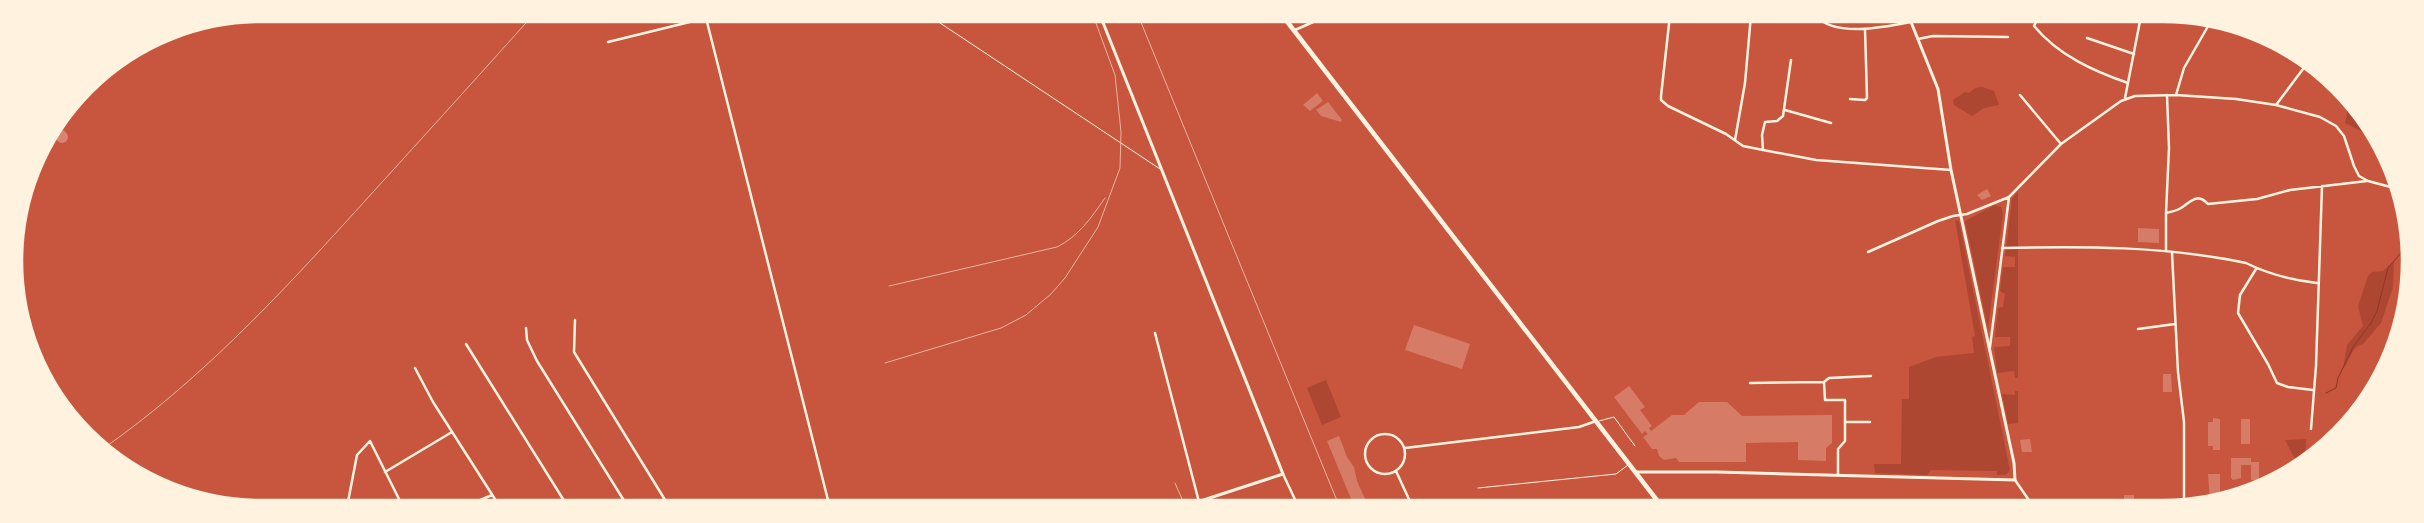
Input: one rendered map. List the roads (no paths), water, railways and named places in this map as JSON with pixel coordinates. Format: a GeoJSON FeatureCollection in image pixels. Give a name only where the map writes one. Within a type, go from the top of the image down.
{"type":"FeatureCollection","features":[{"type":"Feature","properties":{"kind":"main road"},"geometry":{"type":"LineString","coordinates":[[1287,22],[1657,500]]}},
{"type":"Feature","properties":{"kind":"street"},"geometry":{"type":"LineString","coordinates":[[608,42],[690,22]]}},
{"type":"Feature","properties":{"kind":"street"},"geometry":{"type":"LineString","coordinates":[[707,22],[828,500]]}},
{"type":"Feature","properties":{"kind":"street"},"geometry":{"type":"LineString","coordinates":[[1103,22],[1283,474],[1295,500]]}},
{"type":"Feature","properties":{"kind":"street"},"geometry":{"type":"LineString","coordinates":[[1294,31],[1314,22]]}},
{"type":"Feature","properties":{"kind":"street"},"geometry":{"type":"LineString","coordinates":[[1669,22],[1661,100],[1668,106],[1735,140],[1743,146],[1834,162],[1951,170]]}},
{"type":"Feature","properties":{"kind":"street"},"geometry":{"type":"LineString","coordinates":[[1735,140],[1745,83],[1750,22]]}},
{"type":"Feature","properties":{"kind":"street"},"geometry":{"type":"LineString","coordinates":[[1827,22],[1865,29],[1911,22],[1938,90],[1951,170],[2014,463],[2015,480],[2029,500]]}},
{"type":"Feature","properties":{"kind":"street"},"geometry":{"type":"LineString","coordinates":[[2036,22],[2034,26],[2046,39],[2085,67],[2128,83]]}},
{"type":"Feature","properties":{"kind":"street"},"geometry":{"type":"LineString","coordinates":[[2125,98],[2140,22]]}},
{"type":"Feature","properties":{"kind":"street"},"geometry":{"type":"LineString","coordinates":[[2176,95],[2184,68],[2208,27]]}},
{"type":"Feature","properties":{"kind":"street"},"geometry":{"type":"LineString","coordinates":[[1850,99],[1865,100],[1868,98],[1865,29]]}},
{"type":"Feature","properties":{"kind":"street"},"geometry":{"type":"LineString","coordinates":[[1918,40],[1933,36],[2008,37]]}},
{"type":"Feature","properties":{"kind":"street"},"geometry":{"type":"LineString","coordinates":[[2088,38],[2134,54]]}},
{"type":"Feature","properties":{"kind":"street"},"geometry":{"type":"LineString","coordinates":[[1763,150],[1762,135],[1765,122],[1780,120],[1785,110],[1791,60]]}},
{"type":"Feature","properties":{"kind":"street"},"geometry":{"type":"LineString","coordinates":[[2276,105],[2303,68]]}},
{"type":"Feature","properties":{"kind":"street"},"geometry":{"type":"LineString","coordinates":[[2166,250],[2169,148],[2167,95]]}},
{"type":"Feature","properties":{"kind":"street"},"geometry":{"type":"LineString","coordinates":[[1868,252],[1938,221],[1953,216],[1962,216],[2009,197],[2061,144],[2125,98],[2176,95],[2244,99],[2276,105],[2320,117],[2336,126],[2346,139],[2356,171],[2368,181]]}},
{"type":"Feature","properties":{"kind":"street"},"geometry":{"type":"LineString","coordinates":[[2020,96],[2061,144]]}},
{"type":"Feature","properties":{"kind":"street"},"geometry":{"type":"LineString","coordinates":[[1785,110],[1832,123]]}},
{"type":"Feature","properties":{"kind":"street"},"geometry":{"type":"LineString","coordinates":[[2166,213],[2180,208],[2195,198],[2202,198],[2208,204],[2233,202],[2257,199],[2290,190],[2368,181],[2389,187]]}},
{"type":"Feature","properties":{"kind":"street"},"geometry":{"type":"LineString","coordinates":[[2311,429],[2316,366],[2317,283],[2322,186]]}},
{"type":"Feature","properties":{"kind":"street"},"geometry":{"type":"LineString","coordinates":[[1990,350],[2009,197]]}},
{"type":"Feature","properties":{"kind":"street"},"geometry":{"type":"LineString","coordinates":[[2002,248],[2061,246],[2166,250],[2172,253],[2229,259],[2246,263],[2256,269],[2291,280],[2317,283]]}},
{"type":"Feature","properties":{"kind":"street"},"geometry":{"type":"LineString","coordinates":[[2172,253],[2178,372],[2184,422],[2184,499]]}},
{"type":"Feature","properties":{"kind":"street"},"geometry":{"type":"LineString","coordinates":[[2256,269],[2240,295],[2237,305],[2238,317],[2268,364],[2277,383],[2288,387],[2313,390]]}},
{"type":"Feature","properties":{"kind":"street"},"geometry":{"type":"LineString","coordinates":[[575,320],[574,352],[665,500]]}},
{"type":"Feature","properties":{"kind":"street"},"geometry":{"type":"LineString","coordinates":[[2138,329],[2176,324]]}},
{"type":"Feature","properties":{"kind":"street"},"geometry":{"type":"LineString","coordinates":[[526,328],[526,340],[537,361],[623,500]]}},
{"type":"Feature","properties":{"kind":"street"},"geometry":{"type":"LineString","coordinates":[[1155,333],[1198,500]]}},
{"type":"Feature","properties":{"kind":"street"},"geometry":{"type":"LineString","coordinates":[[466,344],[564,500]]}},
{"type":"Feature","properties":{"kind":"street"},"geometry":{"type":"LineString","coordinates":[[415,368],[452,432],[495,500]]}},
{"type":"Feature","properties":{"kind":"street"},"geometry":{"type":"LineString","coordinates":[[1750,383],[1824,382],[1830,378],[1871,376]]}},
{"type":"Feature","properties":{"kind":"street"},"geometry":{"type":"LineString","coordinates":[[1824,382],[1825,400],[1844,400],[1844,441],[1838,450],[1838,475]]}},
{"type":"Feature","properties":{"kind":"street"},"geometry":{"type":"LineString","coordinates":[[1405,448],[1579,427],[1596,421]]}},
{"type":"Feature","properties":{"kind":"street"},"geometry":{"type":"LineString","coordinates":[[1844,422],[1870,422]]}},
{"type":"Feature","properties":{"kind":"street"},"geometry":{"type":"LineString","coordinates":[[385,472],[452,432]]}},
{"type":"Feature","properties":{"kind":"street"},"geometry":{"type":"LineString","coordinates":[[1388,434],[1398,438],[1405,448],[1404,461],[1396,470],[1384,474],[1372,469],[1366,458],[1367,446],[1374,437],[1388,434]]}},
{"type":"Feature","properties":{"kind":"street"},"geometry":{"type":"LineString","coordinates":[[348,500],[357,455],[370,441],[399,500]]}},
{"type":"Feature","properties":{"kind":"street"},"geometry":{"type":"LineString","coordinates":[[1396,470],[1409,500]]}},
{"type":"Feature","properties":{"kind":"street"},"geometry":{"type":"LineString","coordinates":[[1635,472],[2015,480]]}},
{"type":"Feature","properties":{"kind":"street"},"geometry":{"type":"LineString","coordinates":[[1205,500],[1283,474]]}},
{"type":"Feature","properties":{"kind":"street"},"geometry":{"type":"LineString","coordinates":[[480,500],[492,495]]}},
{"type":"Feature","properties":{"kind":"lane"},"geometry":{"type":"LineString","coordinates":[[938,22],[1163,172]]}},
{"type":"Feature","properties":{"kind":"lane"},"geometry":{"type":"LineString","coordinates":[[1596,421],[1614,417],[1634,446]]}},
{"type":"Feature","properties":{"kind":"lane"},"geometry":{"type":"LineString","coordinates":[[1478,488],[1616,474],[1629,464]]}},
{"type":"Feature","properties":{"kind":"waterway"},"geometry":{"type":"LineString","coordinates":[[2326,393],[2336,388],[2338,378],[2353,347],[2371,323],[2377,311],[2388,268],[2401,252]]}},
{"type":"Feature","properties":{"kind":"railway"},"geometry":{"type":"LineString","coordinates":[[108,445],[172,395],[266,307],[325,245],[527,22]]}},
{"type":"Feature","properties":{"kind":"railway"},"geometry":{"type":"LineString","coordinates":[[885,363],[1001,328],[1026,315],[1051,294],[1065,278],[1098,227],[1120,168],[1121,132],[1115,75],[1096,22]]}},
{"type":"Feature","properties":{"kind":"railway"},"geometry":{"type":"LineString","coordinates":[[1141,22],[1337,500]]}},
{"type":"Feature","properties":{"kind":"railway"},"geometry":{"type":"LineString","coordinates":[[889,286],[1057,247],[1078,232],[1105,198]]}},
{"type":"Feature","properties":{"kind":"railway"},"geometry":{"type":"LineString","coordinates":[[1175,483],[1182,500]]}}]}
